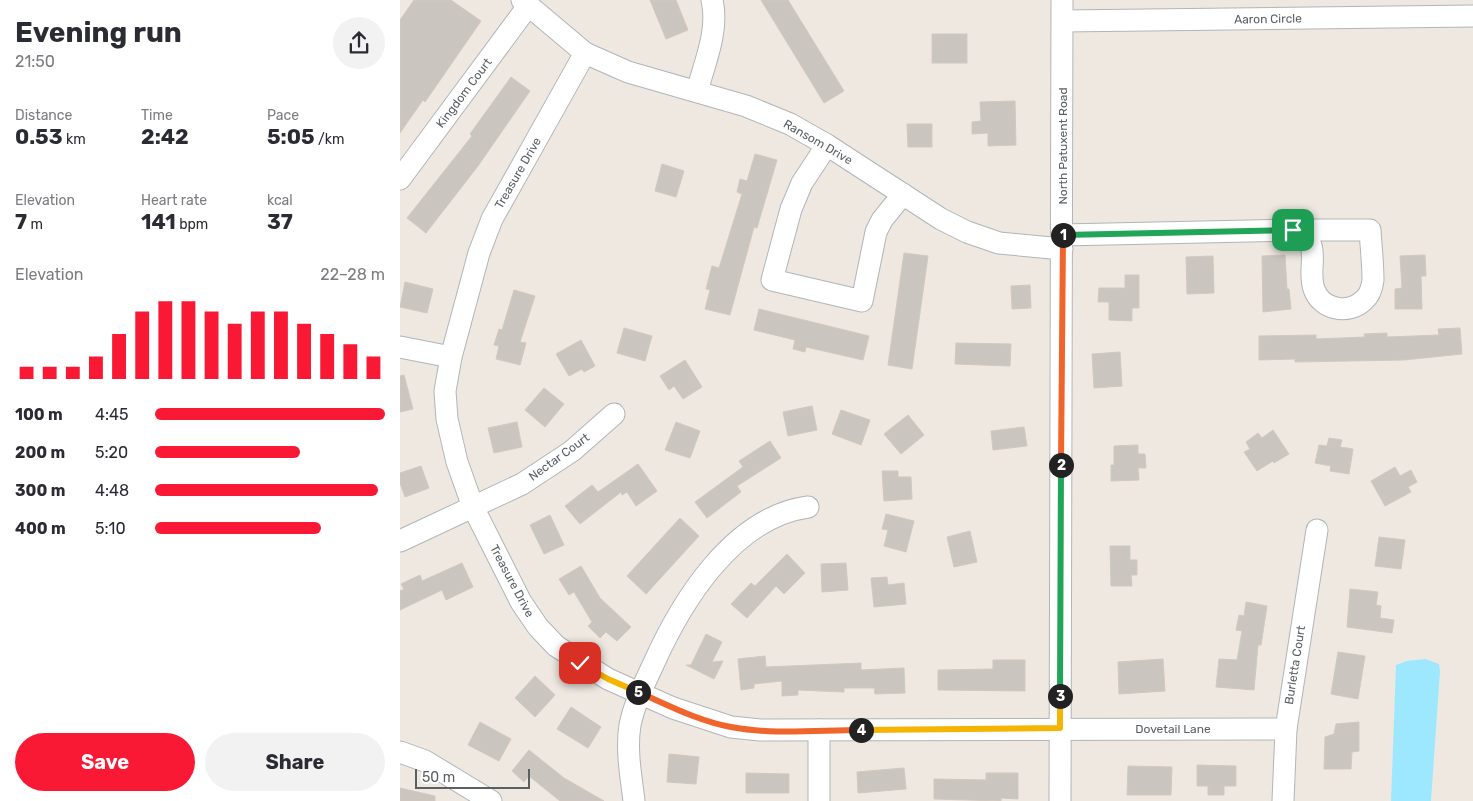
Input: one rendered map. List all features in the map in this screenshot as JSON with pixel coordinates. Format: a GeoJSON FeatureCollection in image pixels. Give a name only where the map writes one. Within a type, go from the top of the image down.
{"type":"FeatureCollection","features":[{"type":"Feature","properties":{"kind":"street"},"geometry":{"type":"LineString","coordinates":[[697,92],[714,28],[715,12],[712,0]]}},
{"type":"Feature","properties":{"kind":"street","name":"North Patuxent Road"},"geometry":{"type":"LineString","coordinates":[[1060,801],[1062,0]]}},
{"type":"Feature","properties":{"kind":"street","name":"Ransom Drive"},"geometry":{"type":"LineString","coordinates":[[525,3],[585,53],[628,72],[746,106],[790,124],[827,145],[941,219],[967,232],[999,243],[1062,242],[1293,230],[1370,230],[1373,277],[1368,297],[1361,304],[1351,308],[1340,309],[1331,308],[1321,301],[1314,289],[1313,252],[1303,234],[1293,230]]}},
{"type":"Feature","properties":{"kind":"street","name":"Kingdom Court"},"geometry":{"type":"LineString","coordinates":[[400,179],[525,3]]}},
{"type":"Feature","properties":{"kind":"street","name":"Aaron Circle"},"geometry":{"type":"LineString","coordinates":[[1063,21],[1473,16]]}},
{"type":"Feature","properties":{"kind":"street","name":"Treasure Drive"},"geometry":{"type":"LineString","coordinates":[[585,53],[492,219],[478,253],[451,357],[445,391],[447,419],[457,462],[473,507],[521,602],[538,627],[556,646],[608,679],[688,714],[731,727],[760,730],[1060,728]]}},
{"type":"Feature","properties":{"kind":"street"},"geometry":{"type":"LineString","coordinates":[[827,145],[802,183],[791,209],[772,280],[862,301],[876,232],[882,220],[903,194]]}},
{"type":"Feature","properties":{"kind":"street"},"geometry":{"type":"LineString","coordinates":[[400,347],[451,357]]}},
{"type":"Feature","properties":{"kind":"street","name":"Nectar Court"},"geometry":{"type":"LineString","coordinates":[[400,541],[522,484],[548,468],[614,414]]}},
{"type":"Feature","properties":{"kind":"street"},"geometry":{"type":"LineString","coordinates":[[634,801],[628,745],[630,724],[640,693],[677,616],[720,558],[749,531],[770,518],[790,509],[808,507]]}},
{"type":"Feature","properties":{"kind":"street","name":"Burletta Court"},"geometry":{"type":"LineString","coordinates":[[1283,801],[1286,729],[1317,530]]}},
{"type":"Feature","properties":{"kind":"street","name":"Dovetail Lane"},"geometry":{"type":"LineString","coordinates":[[1060,728],[1286,729]]}},
{"type":"Feature","properties":{"kind":"street"},"geometry":{"type":"LineString","coordinates":[[818,801],[819,730]]}},
{"type":"Feature","properties":{"kind":"street"},"geometry":{"type":"LineString","coordinates":[[400,752],[425,761],[491,801]]}},
{"type":"Feature","properties":{"kind":"water"},"geometry":{"type":"Polygon","coordinates":[[[1425,659],[1439,664],[1440,671],[1431,801],[1391,801],[1396,665],[1407,661],[1425,659]]]}},
{"type":"Feature","properties":{"kind":"building"},"geometry":{"type":"Polygon","coordinates":[[[414,0],[451,0],[481,21],[425,102],[423,100],[400,133],[400,20],[414,0]]]}},
{"type":"Feature","properties":{"kind":"building"},"geometry":{"type":"Polygon","coordinates":[[[650,0],[676,0],[688,30],[666,39],[650,0]]]}},
{"type":"Feature","properties":{"kind":"building"},"geometry":{"type":"Polygon","coordinates":[[[761,0],[788,0],[844,91],[824,103],[761,0]]]}},
{"type":"Feature","properties":{"kind":"building"},"geometry":{"type":"Polygon","coordinates":[[[932,34],[967,34],[967,63],[932,63],[932,34]]]}},
{"type":"Feature","properties":{"kind":"building"},"geometry":{"type":"Polygon","coordinates":[[[511,77],[530,91],[478,166],[426,233],[407,218],[472,136],[470,134],[511,77]]]}},
{"type":"Feature","properties":{"kind":"building"},"geometry":{"type":"Polygon","coordinates":[[[1015,101],[1016,145],[988,146],[988,133],[972,134],[972,122],[981,121],[980,102],[1015,101]]]}},
{"type":"Feature","properties":{"kind":"building"},"geometry":{"type":"Polygon","coordinates":[[[907,124],[932,124],[932,147],[908,147],[907,124]]]}},
{"type":"Feature","properties":{"kind":"building"},"geometry":{"type":"Polygon","coordinates":[[[755,154],[777,160],[757,228],[754,227],[730,315],[705,309],[710,290],[706,289],[712,266],[719,268],[742,194],[737,192],[740,179],[747,181],[755,154]]]}},
{"type":"Feature","properties":{"kind":"building"},"geometry":{"type":"Polygon","coordinates":[[[662,164],[684,171],[676,197],[655,191],[662,164]]]}},
{"type":"Feature","properties":{"kind":"building"},"geometry":{"type":"Polygon","coordinates":[[[904,253],[928,256],[912,369],[888,365],[904,253]]]}},
{"type":"Feature","properties":{"kind":"building"},"geometry":{"type":"Polygon","coordinates":[[[1285,255],[1287,289],[1289,289],[1291,309],[1263,312],[1262,256],[1285,255]]]}},
{"type":"Feature","properties":{"kind":"building"},"geometry":{"type":"Polygon","coordinates":[[[1425,255],[1426,276],[1421,276],[1422,309],[1395,309],[1395,289],[1402,288],[1400,256],[1425,255]]]}},
{"type":"Feature","properties":{"kind":"building"},"geometry":{"type":"Polygon","coordinates":[[[1213,256],[1214,293],[1187,294],[1186,257],[1213,256]]]}},
{"type":"Feature","properties":{"kind":"building"},"geometry":{"type":"Polygon","coordinates":[[[1125,275],[1139,275],[1139,308],[1132,308],[1132,321],[1109,320],[1109,302],[1098,302],[1099,288],[1125,288],[1125,275]]]}},
{"type":"Feature","properties":{"kind":"building"},"geometry":{"type":"Polygon","coordinates":[[[405,282],[433,289],[427,313],[400,307],[405,282]]]}},
{"type":"Feature","properties":{"kind":"building"},"geometry":{"type":"Polygon","coordinates":[[[1030,285],[1031,308],[1012,309],[1011,286],[1030,285]]]}},
{"type":"Feature","properties":{"kind":"building"},"geometry":{"type":"Polygon","coordinates":[[[514,290],[535,296],[520,342],[526,343],[520,365],[496,359],[499,346],[494,345],[499,329],[502,330],[514,290]]]}},
{"type":"Feature","properties":{"kind":"building"},"geometry":{"type":"Polygon","coordinates":[[[759,309],[869,336],[863,360],[806,347],[805,352],[793,349],[795,340],[754,330],[759,309]]]}},
{"type":"Feature","properties":{"kind":"building"},"geometry":{"type":"Polygon","coordinates":[[[624,328],[652,336],[645,361],[617,353],[624,328]]]}},
{"type":"Feature","properties":{"kind":"building"},"geometry":{"type":"Polygon","coordinates":[[[1460,328],[1462,354],[1404,360],[1295,362],[1295,359],[1259,360],[1259,336],[1316,335],[1316,339],[1365,337],[1364,334],[1387,333],[1387,337],[1439,335],[1438,329],[1460,328]]]}},
{"type":"Feature","properties":{"kind":"building"},"geometry":{"type":"Polygon","coordinates":[[[581,340],[595,366],[584,372],[582,369],[569,376],[556,354],[581,340]]]}},
{"type":"Feature","properties":{"kind":"building"},"geometry":{"type":"Polygon","coordinates":[[[956,343],[1011,344],[1010,366],[955,364],[956,343]]]}},
{"type":"Feature","properties":{"kind":"building"},"geometry":{"type":"Polygon","coordinates":[[[1120,352],[1122,386],[1094,388],[1092,354],[1120,352]]]}},
{"type":"Feature","properties":{"kind":"building"},"geometry":{"type":"Polygon","coordinates":[[[685,360],[702,387],[683,399],[674,386],[669,390],[660,376],[685,360]]]}},
{"type":"Feature","properties":{"kind":"building"},"geometry":{"type":"Polygon","coordinates":[[[404,375],[413,409],[400,412],[400,376],[404,375]]]}},
{"type":"Feature","properties":{"kind":"building"},"geometry":{"type":"Polygon","coordinates":[[[544,388],[564,404],[545,427],[525,410],[544,388]]]}},
{"type":"Feature","properties":{"kind":"building"},"geometry":{"type":"Polygon","coordinates":[[[812,406],[817,430],[788,436],[783,412],[812,406]]]}},
{"type":"Feature","properties":{"kind":"building"},"geometry":{"type":"Polygon","coordinates":[[[841,410],[870,420],[861,445],[832,434],[841,410]]]}},
{"type":"Feature","properties":{"kind":"building"},"geometry":{"type":"Polygon","coordinates":[[[908,415],[924,435],[901,454],[884,434],[908,415]]]}},
{"type":"Feature","properties":{"kind":"building"},"geometry":{"type":"Polygon","coordinates":[[[517,422],[522,447],[494,453],[488,428],[517,422]]]}},
{"type":"Feature","properties":{"kind":"building"},"geometry":{"type":"Polygon","coordinates":[[[676,422],[700,431],[690,458],[665,450],[676,422]]]}},
{"type":"Feature","properties":{"kind":"building"},"geometry":{"type":"Polygon","coordinates":[[[1024,427],[1027,446],[993,450],[991,431],[1024,427]]]}},
{"type":"Feature","properties":{"kind":"building"},"geometry":{"type":"Polygon","coordinates":[[[1273,430],[1289,454],[1257,471],[1244,452],[1250,449],[1246,442],[1258,433],[1262,438],[1273,430]]]}},
{"type":"Feature","properties":{"kind":"building"},"geometry":{"type":"Polygon","coordinates":[[[1329,438],[1342,440],[1340,447],[1353,449],[1349,474],[1330,471],[1331,466],[1315,463],[1319,445],[1327,446],[1329,438]]]}},
{"type":"Feature","properties":{"kind":"building"},"geometry":{"type":"Polygon","coordinates":[[[770,441],[781,458],[737,486],[741,492],[707,518],[695,502],[743,467],[739,461],[770,441]]]}},
{"type":"Feature","properties":{"kind":"building"},"geometry":{"type":"Polygon","coordinates":[[[1138,445],[1138,454],[1145,454],[1146,468],[1138,468],[1139,480],[1111,481],[1111,465],[1114,465],[1114,446],[1138,445]]]}},
{"type":"Feature","properties":{"kind":"building"},"geometry":{"type":"Polygon","coordinates":[[[638,464],[657,491],[636,506],[627,492],[622,495],[621,492],[580,524],[565,506],[592,485],[598,492],[638,464]]]}},
{"type":"Feature","properties":{"kind":"building"},"geometry":{"type":"Polygon","coordinates":[[[421,466],[429,488],[405,497],[400,483],[400,473],[421,466]]]}},
{"type":"Feature","properties":{"kind":"building"},"geometry":{"type":"Polygon","coordinates":[[[1395,467],[1400,476],[1411,470],[1417,482],[1408,487],[1411,492],[1385,506],[1371,481],[1395,467]]]}},
{"type":"Feature","properties":{"kind":"building"},"geometry":{"type":"Polygon","coordinates":[[[882,471],[898,471],[898,477],[911,477],[912,499],[884,501],[882,471]]]}},
{"type":"Feature","properties":{"kind":"building"},"geometry":{"type":"Polygon","coordinates":[[[886,514],[914,521],[906,552],[884,546],[888,530],[882,529],[886,514]]]}},
{"type":"Feature","properties":{"kind":"building"},"geometry":{"type":"Polygon","coordinates":[[[550,515],[564,545],[544,554],[530,525],[550,515]]]}},
{"type":"Feature","properties":{"kind":"building"},"geometry":{"type":"Polygon","coordinates":[[[680,518],[699,536],[646,594],[627,576],[680,518]]]}},
{"type":"Feature","properties":{"kind":"building"},"geometry":{"type":"Polygon","coordinates":[[[970,531],[977,562],[954,567],[947,537],[970,531]]]}},
{"type":"Feature","properties":{"kind":"building"},"geometry":{"type":"Polygon","coordinates":[[[1379,537],[1405,540],[1401,569],[1375,566],[1379,537]]]}},
{"type":"Feature","properties":{"kind":"building"},"geometry":{"type":"Polygon","coordinates":[[[1110,546],[1130,546],[1130,560],[1137,560],[1137,575],[1131,575],[1132,586],[1111,586],[1110,546]]]}},
{"type":"Feature","properties":{"kind":"building"},"geometry":{"type":"Polygon","coordinates":[[[787,554],[805,573],[784,594],[776,586],[747,618],[731,604],[751,583],[755,586],[787,554]]]}},
{"type":"Feature","properties":{"kind":"building"},"geometry":{"type":"Polygon","coordinates":[[[462,563],[473,587],[446,600],[442,590],[400,610],[400,591],[404,589],[401,584],[420,575],[422,581],[462,563]]]}},
{"type":"Feature","properties":{"kind":"building"},"geometry":{"type":"Polygon","coordinates":[[[846,563],[848,590],[822,592],[821,564],[846,563]]]}},
{"type":"Feature","properties":{"kind":"building"},"geometry":{"type":"Polygon","coordinates":[[[581,566],[600,598],[631,627],[617,641],[606,632],[600,638],[588,626],[592,622],[574,592],[569,595],[559,579],[581,566]]]}},
{"type":"Feature","properties":{"kind":"building"},"geometry":{"type":"Polygon","coordinates":[[[887,577],[888,585],[904,583],[906,604],[874,607],[871,578],[887,577]]]}},
{"type":"Feature","properties":{"kind":"building"},"geometry":{"type":"Polygon","coordinates":[[[1350,589],[1378,592],[1376,605],[1381,606],[1380,618],[1394,620],[1392,633],[1347,627],[1350,589]]]}},
{"type":"Feature","properties":{"kind":"building"},"geometry":{"type":"Polygon","coordinates":[[[1246,602],[1267,606],[1261,645],[1258,645],[1254,690],[1216,687],[1219,659],[1237,660],[1242,631],[1236,630],[1239,615],[1244,616],[1246,602]]]}},
{"type":"Feature","properties":{"kind":"building"},"geometry":{"type":"Polygon","coordinates":[[[706,634],[722,642],[712,662],[723,661],[714,679],[686,665],[691,665],[706,634]]]}},
{"type":"Feature","properties":{"kind":"building"},"geometry":{"type":"Polygon","coordinates":[[[1338,652],[1365,656],[1358,699],[1331,694],[1338,652]]]}},
{"type":"Feature","properties":{"kind":"building"},"geometry":{"type":"Polygon","coordinates":[[[765,656],[766,667],[861,663],[861,670],[904,668],[905,693],[875,694],[874,688],[844,688],[844,692],[798,690],[798,695],[782,696],[782,681],[754,684],[754,688],[741,690],[738,659],[765,656]]]}},
{"type":"Feature","properties":{"kind":"building"},"geometry":{"type":"Polygon","coordinates":[[[1163,659],[1165,691],[1119,694],[1118,662],[1163,659]]]}},
{"type":"Feature","properties":{"kind":"building"},"geometry":{"type":"Polygon","coordinates":[[[993,660],[1025,660],[1025,691],[938,690],[938,670],[993,669],[993,660]]]}},
{"type":"Feature","properties":{"kind":"building"},"geometry":{"type":"Polygon","coordinates":[[[535,676],[555,695],[535,717],[515,698],[535,676]]]}},
{"type":"Feature","properties":{"kind":"building"},"geometry":{"type":"Polygon","coordinates":[[[571,707],[601,727],[588,748],[557,729],[571,707]]]}},
{"type":"Feature","properties":{"kind":"building"},"geometry":{"type":"Polygon","coordinates":[[[480,722],[511,739],[499,761],[468,745],[480,722]]]}},
{"type":"Feature","properties":{"kind":"building"},"geometry":{"type":"Polygon","coordinates":[[[1359,722],[1359,751],[1352,752],[1351,769],[1324,769],[1325,737],[1334,734],[1336,724],[1359,722]]]}},
{"type":"Feature","properties":{"kind":"building"},"geometry":{"type":"Polygon","coordinates":[[[529,750],[564,778],[604,801],[560,801],[529,776],[524,782],[512,771],[529,750]]]}},
{"type":"Feature","properties":{"kind":"building"},"geometry":{"type":"Polygon","coordinates":[[[669,754],[699,757],[696,784],[667,782],[669,754]]]}},
{"type":"Feature","properties":{"kind":"building"},"geometry":{"type":"Polygon","coordinates":[[[1197,765],[1236,766],[1236,786],[1224,786],[1224,795],[1208,795],[1208,786],[1197,786],[1197,765]]]}},
{"type":"Feature","properties":{"kind":"building"},"geometry":{"type":"Polygon","coordinates":[[[1128,766],[1172,767],[1171,795],[1127,795],[1128,766]]]}},
{"type":"Feature","properties":{"kind":"building"},"geometry":{"type":"Polygon","coordinates":[[[904,768],[906,789],[858,793],[857,772],[904,768]]]}},
{"type":"Feature","properties":{"kind":"building"},"geometry":{"type":"Polygon","coordinates":[[[746,773],[789,774],[789,793],[746,793],[746,773]]]}},
{"type":"Feature","properties":{"kind":"building"},"geometry":{"type":"Polygon","coordinates":[[[986,773],[1018,773],[1018,799],[1001,798],[1001,801],[934,799],[934,779],[986,780],[986,773]]]}},
{"type":"Feature","properties":{"kind":"building"},"geometry":{"type":"Polygon","coordinates":[[[400,788],[435,796],[435,801],[400,801],[400,788]]]}},
{"type":"Feature","properties":{"kind":"route"},"geometry":{"type":"LineString","coordinates":[[580,663],[608,679],[673,708],[731,727],[760,730],[1060,728],[1062,235],[1293,230]]}}]}
